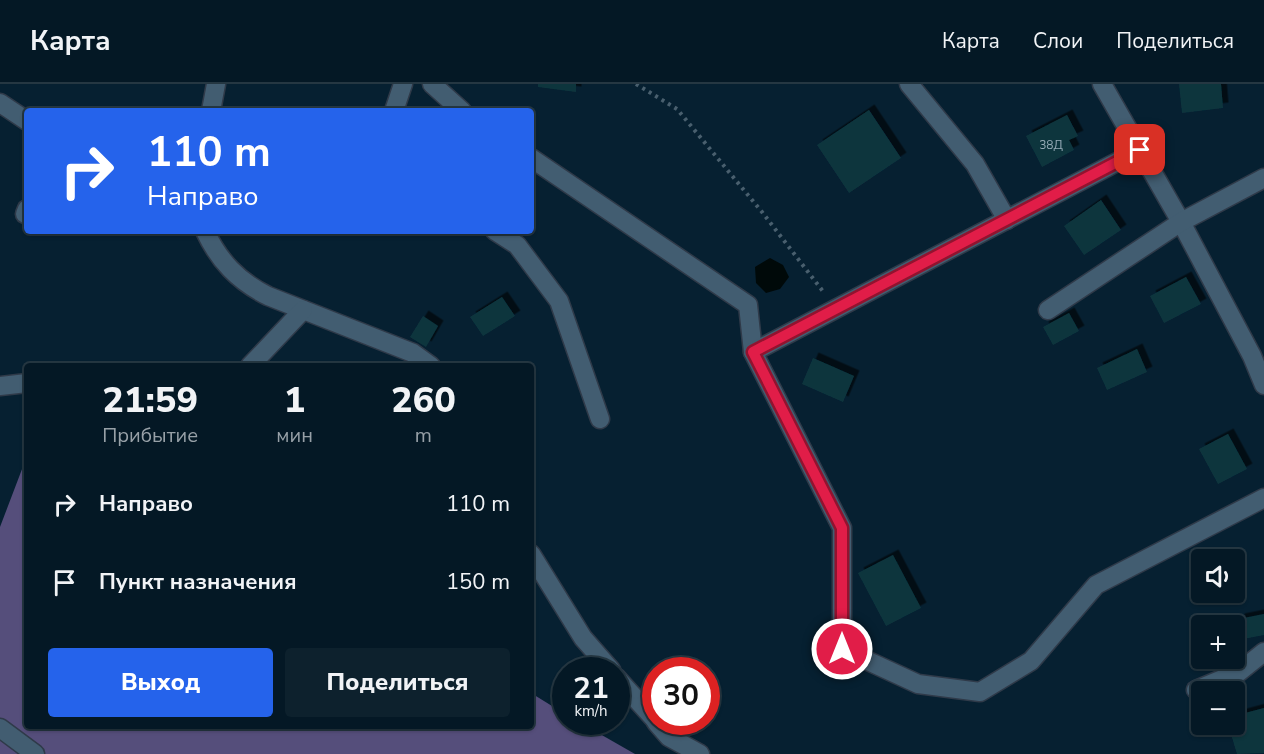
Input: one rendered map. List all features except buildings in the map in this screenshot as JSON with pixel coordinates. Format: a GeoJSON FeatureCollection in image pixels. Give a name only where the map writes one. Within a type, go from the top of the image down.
{"type":"FeatureCollection","features":[{"type":"Feature","properties":{"kind":"street"},"geometry":{"type":"LineString","coordinates":[[212,108],[216,84]]}},
{"type":"Feature","properties":{"kind":"street"},"geometry":{"type":"LineString","coordinates":[[395,108],[403,84]]}},
{"type":"Feature","properties":{"kind":"street"},"geometry":{"type":"LineString","coordinates":[[432,84],[459,108]]}},
{"type":"Feature","properties":{"kind":"street"},"geometry":{"type":"LineString","coordinates":[[909,84],[975,164],[1007,220]]}},
{"type":"Feature","properties":{"kind":"street"},"geometry":{"type":"LineString","coordinates":[[1101,84],[1181,222],[1252,356],[1264,385]]}},
{"type":"Feature","properties":{"kind":"street"},"geometry":{"type":"LineString","coordinates":[[0,103],[24,120]]}},
{"type":"Feature","properties":{"kind":"street"},"geometry":{"type":"LineString","coordinates":[[753,352],[1140,150]]}},
{"type":"Feature","properties":{"kind":"street"},"geometry":{"type":"LineString","coordinates":[[534,160],[748,305],[753,352],[842,528],[842,649],[918,684],[980,692],[1031,661],[1096,585],[1264,498]]}},
{"type":"Feature","properties":{"kind":"street"},"geometry":{"type":"LineString","coordinates":[[1048,310],[1181,222],[1264,178]]}},
{"type":"Feature","properties":{"kind":"street"},"geometry":{"type":"LineString","coordinates":[[206,234],[213,249],[232,273],[252,288],[414,353],[427,363]]}},
{"type":"Feature","properties":{"kind":"street"},"geometry":{"type":"LineString","coordinates":[[500,234],[517,245],[559,301],[600,419]]}},
{"type":"Feature","properties":{"kind":"street"},"geometry":{"type":"LineString","coordinates":[[253,363],[303,310]]}},
{"type":"Feature","properties":{"kind":"street"},"geometry":{"type":"LineString","coordinates":[[0,386],[24,383]]}},
{"type":"Feature","properties":{"kind":"street"},"geometry":{"type":"LineString","coordinates":[[534,559],[583,638],[600,657]]}},
{"type":"Feature","properties":{"kind":"street"},"geometry":{"type":"LineString","coordinates":[[1218,681],[1239,672],[1264,652]]}},
{"type":"Feature","properties":{"kind":"street"},"geometry":{"type":"LineString","coordinates":[[630,692],[642,706]]}},
{"type":"Feature","properties":{"kind":"street"},"geometry":{"type":"LineString","coordinates":[[0,728],[35,754]]}},
{"type":"Feature","properties":{"kind":"street"},"geometry":{"type":"LineString","coordinates":[[667,735],[700,754]]}},
{"type":"Feature","properties":{"kind":"path"},"geometry":{"type":"LineString","coordinates":[[636,84],[676,109],[762,212],[836,309]]}},
{"type":"Feature","properties":{"kind":"shaded area"},"geometry":{"type":"Polygon","coordinates":[[[770,258],[783,265],[789,277],[780,289],[766,293],[756,283],[755,267],[770,258]]]}},
{"type":"Feature","properties":{"kind":"shaded area"},"geometry":{"type":"Polygon","coordinates":[[[24,464],[24,729],[534,729],[534,695],[552,706],[552,735],[602,735],[635,754],[0,754],[0,527],[24,464]]]}},
{"type":"Feature","properties":{"kind":"route"},"geometry":{"type":"LineString","coordinates":[[842,649],[842,528],[753,352],[1140,150]]}}]}
